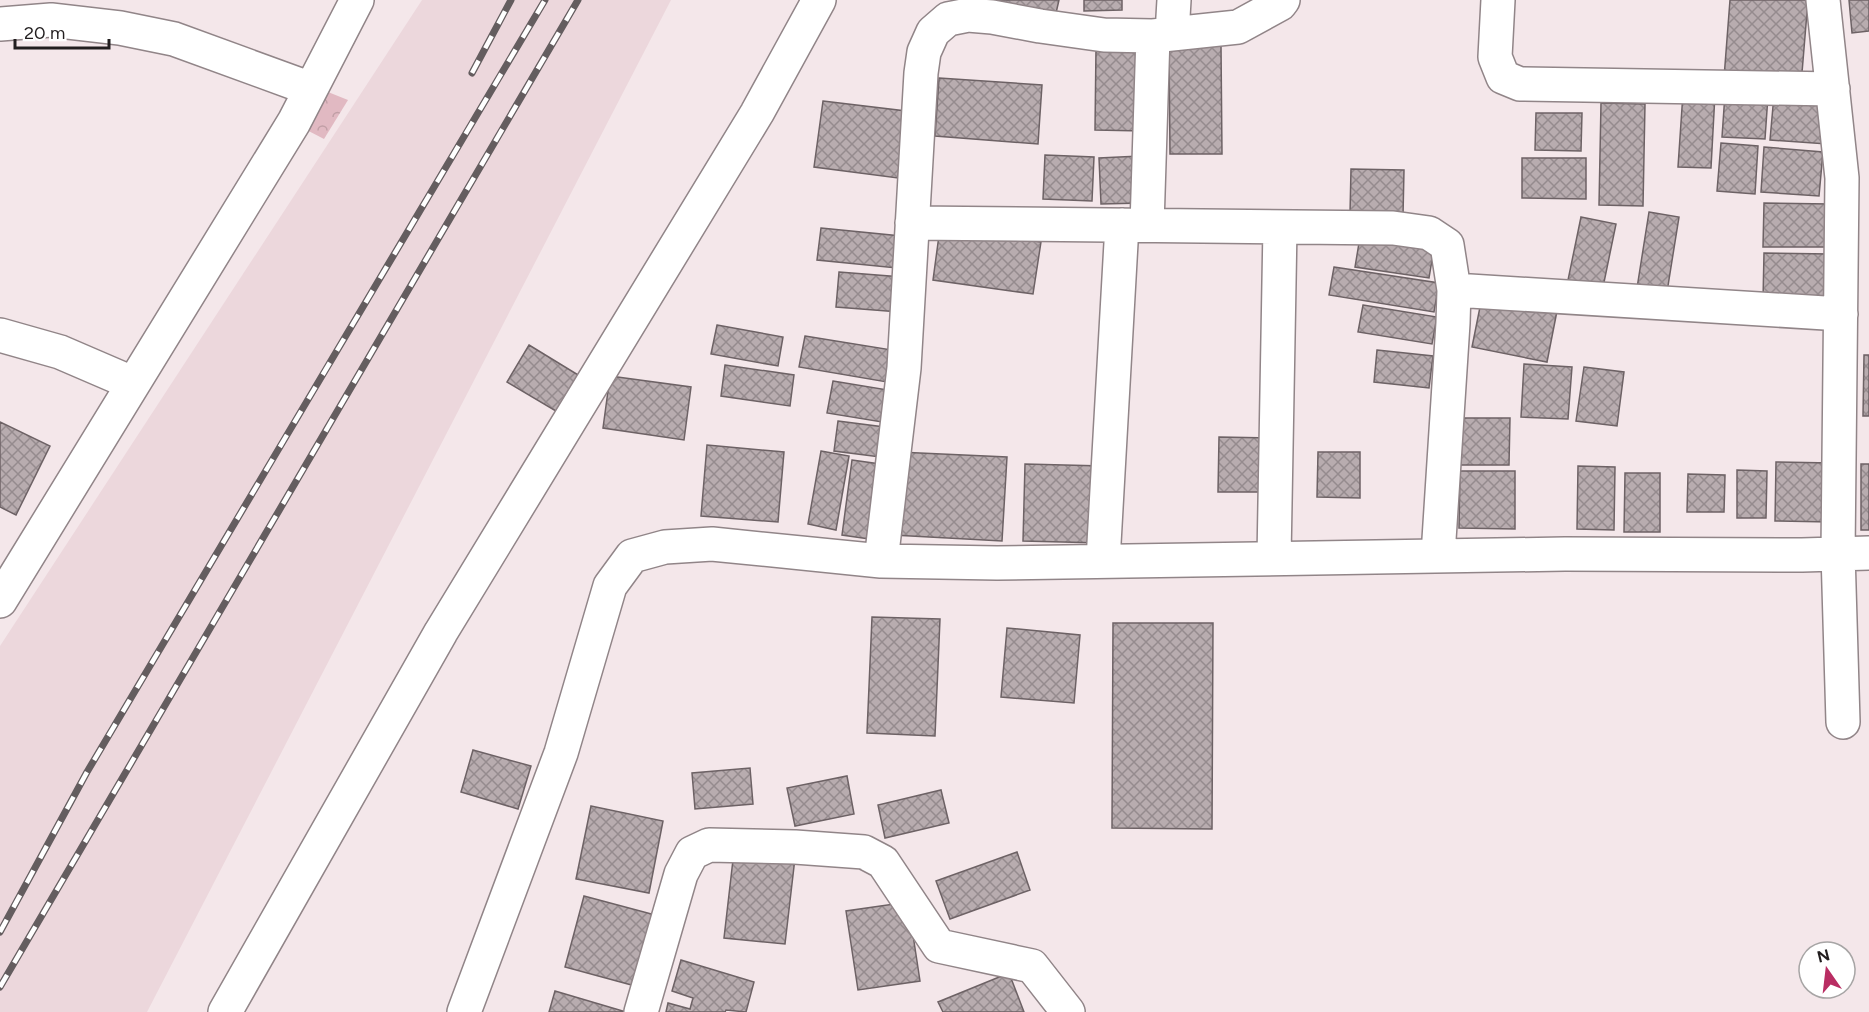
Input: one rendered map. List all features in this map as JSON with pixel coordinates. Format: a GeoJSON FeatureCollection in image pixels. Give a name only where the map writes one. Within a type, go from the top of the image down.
{"type":"FeatureCollection","features":[{"type":"Feature","properties":{"kind":"street"},"geometry":{"type":"LineString","coordinates":[[0,601],[294,122],[357,0]]}},
{"type":"Feature","properties":{"kind":"street"},"geometry":{"type":"LineString","coordinates":[[225,1012],[441,632],[757,113],[819,0]]}},
{"type":"Feature","properties":{"kind":"street"},"geometry":{"type":"LineString","coordinates":[[1103,561],[1135,225],[1163,35],[1174,0]]}},
{"type":"Feature","properties":{"kind":"street"},"geometry":{"type":"LineString","coordinates":[[881,561],[904,368],[924,52],[933,32],[948,19],[970,8],[992,17],[1104,35],[1163,35],[1238,27],[1280,4],[1283,0]]}},
{"type":"Feature","properties":{"kind":"street"},"geometry":{"type":"LineString","coordinates":[[1498,0],[1495,57],[1503,77],[1520,84],[1833,90]]}},
{"type":"Feature","properties":{"kind":"street"},"geometry":{"type":"LineString","coordinates":[[1824,0],[1842,178],[1855,234],[1841,314],[1854,553],[1843,722]]}},
{"type":"Feature","properties":{"kind":"street"},"geometry":{"type":"LineString","coordinates":[[0,24],[51,20],[120,28],[174,39],[311,89]]}},
{"type":"Feature","properties":{"kind":"street"},"geometry":{"type":"LineString","coordinates":[[912,223],[1393,228],[1429,233],[1447,246],[1454,290],[1437,555]]}},
{"type":"Feature","properties":{"kind":"street"},"geometry":{"type":"LineString","coordinates":[[1274,558],[1280,227]]}},
{"type":"Feature","properties":{"kind":"street"},"geometry":{"type":"LineString","coordinates":[[1454,290],[1841,314]]}},
{"type":"Feature","properties":{"kind":"street"},"geometry":{"type":"LineString","coordinates":[[0,335],[60,352],[132,383]]}},
{"type":"Feature","properties":{"kind":"street"},"geometry":{"type":"LineString","coordinates":[[464,1012],[561,753],[610,586],[632,556],[665,547],[712,544],[881,561],[997,563],[1437,555],[1854,553]]}},
{"type":"Feature","properties":{"kind":"street"},"geometry":{"type":"LineString","coordinates":[[641,1012],[681,874],[692,853],[709,845],[795,847],[864,852],[883,862],[939,946],[1032,966],[1068,1012]]}},
{"type":"Feature","properties":{"kind":"shaded area"},"geometry":{"type":"Polygon","coordinates":[[[422,0],[671,0],[147,1012],[0,1012],[0,646],[422,0]]]}},
{"type":"Feature","properties":{"kind":"green space"},"geometry":{"type":"Polygon","coordinates":[[[323,90],[348,100],[324,139],[299,126],[323,90]]]}},
{"type":"Feature","properties":{"kind":"building"},"geometry":{"type":"Polygon","coordinates":[[[992,0],[1059,0],[1056,13],[992,0]]]}},
{"type":"Feature","properties":{"kind":"building"},"geometry":{"type":"Polygon","coordinates":[[[1084,0],[1122,0],[1122,10],[1084,11],[1084,0]]]}},
{"type":"Feature","properties":{"kind":"building"},"geometry":{"type":"Polygon","coordinates":[[[1730,0],[1808,0],[1801,85],[1724,78],[1730,0]]]}},
{"type":"Feature","properties":{"kind":"building"},"geometry":{"type":"Polygon","coordinates":[[[1849,0],[1869,0],[1869,31],[1852,33],[1849,0]]]}},
{"type":"Feature","properties":{"kind":"building"},"geometry":{"type":"Polygon","coordinates":[[[1221,46],[1222,154],[1170,154],[1169,47],[1221,46]]]}},
{"type":"Feature","properties":{"kind":"building"},"geometry":{"type":"Polygon","coordinates":[[[1096,48],[1144,48],[1143,131],[1095,130],[1096,48]]]}},
{"type":"Feature","properties":{"kind":"building"},"geometry":{"type":"Polygon","coordinates":[[[939,78],[1042,85],[1038,144],[935,136],[939,78]]]}},
{"type":"Feature","properties":{"kind":"building"},"geometry":{"type":"Polygon","coordinates":[[[1683,93],[1715,94],[1711,168],[1678,167],[1683,93]]]}},
{"type":"Feature","properties":{"kind":"building"},"geometry":{"type":"Polygon","coordinates":[[[1725,94],[1768,96],[1765,139],[1722,137],[1725,94]]]}},
{"type":"Feature","properties":{"kind":"building"},"geometry":{"type":"Polygon","coordinates":[[[1774,95],[1831,99],[1827,144],[1770,140],[1774,95]]]}},
{"type":"Feature","properties":{"kind":"building"},"geometry":{"type":"Polygon","coordinates":[[[823,101],[906,111],[898,178],[814,167],[823,101]]]}},
{"type":"Feature","properties":{"kind":"building"},"geometry":{"type":"Polygon","coordinates":[[[1601,103],[1645,104],[1643,206],[1599,205],[1601,103]]]}},
{"type":"Feature","properties":{"kind":"building"},"geometry":{"type":"Polygon","coordinates":[[[1536,113],[1582,113],[1581,151],[1535,150],[1536,113]]]}},
{"type":"Feature","properties":{"kind":"building"},"geometry":{"type":"Polygon","coordinates":[[[1721,143],[1758,146],[1755,194],[1717,191],[1721,143]]]}},
{"type":"Feature","properties":{"kind":"building"},"geometry":{"type":"Polygon","coordinates":[[[1764,147],[1823,152],[1819,196],[1761,192],[1764,147]]]}},
{"type":"Feature","properties":{"kind":"building"},"geometry":{"type":"Polygon","coordinates":[[[1045,155],[1094,157],[1092,201],[1043,199],[1045,155]]]}},
{"type":"Feature","properties":{"kind":"building"},"geometry":{"type":"Polygon","coordinates":[[[1140,156],[1142,203],[1101,204],[1099,158],[1140,156]]]}},
{"type":"Feature","properties":{"kind":"building"},"geometry":{"type":"Polygon","coordinates":[[[1522,158],[1586,158],[1586,199],[1522,198],[1522,158]]]}},
{"type":"Feature","properties":{"kind":"building"},"geometry":{"type":"Polygon","coordinates":[[[1351,169],[1404,170],[1403,216],[1350,214],[1351,169]]]}},
{"type":"Feature","properties":{"kind":"building"},"geometry":{"type":"Polygon","coordinates":[[[1764,203],[1830,204],[1829,247],[1763,247],[1764,203]]]}},
{"type":"Feature","properties":{"kind":"building"},"geometry":{"type":"Polygon","coordinates":[[[1649,212],[1679,217],[1667,292],[1637,288],[1649,212]]]}},
{"type":"Feature","properties":{"kind":"building"},"geometry":{"type":"Polygon","coordinates":[[[1581,217],[1616,224],[1602,292],[1567,285],[1581,217]]]}},
{"type":"Feature","properties":{"kind":"building"},"geometry":{"type":"Polygon","coordinates":[[[821,228],[901,236],[897,268],[817,260],[821,228]]]}},
{"type":"Feature","properties":{"kind":"building"},"geometry":{"type":"Polygon","coordinates":[[[940,228],[1041,242],[1033,294],[933,280],[940,228]]]}},
{"type":"Feature","properties":{"kind":"building"},"geometry":{"type":"Polygon","coordinates":[[[1361,231],[1435,242],[1429,278],[1355,267],[1361,231]]]}},
{"type":"Feature","properties":{"kind":"building"},"geometry":{"type":"Polygon","coordinates":[[[1764,253],[1830,254],[1830,300],[1763,300],[1764,253]]]}},
{"type":"Feature","properties":{"kind":"building"},"geometry":{"type":"Polygon","coordinates":[[[1334,267],[1439,283],[1434,312],[1329,295],[1334,267]]]}},
{"type":"Feature","properties":{"kind":"building"},"geometry":{"type":"Polygon","coordinates":[[[839,272],[902,277],[899,312],[836,307],[839,272]]]}},
{"type":"Feature","properties":{"kind":"building"},"geometry":{"type":"Polygon","coordinates":[[[1482,297],[1557,311],[1547,362],[1472,347],[1482,297]]]}},
{"type":"Feature","properties":{"kind":"building"},"geometry":{"type":"Polygon","coordinates":[[[1363,305],[1437,317],[1432,344],[1358,332],[1363,305]]]}},
{"type":"Feature","properties":{"kind":"building"},"geometry":{"type":"Polygon","coordinates":[[[717,325],[783,337],[778,366],[711,354],[717,325]]]}},
{"type":"Feature","properties":{"kind":"building"},"geometry":{"type":"Polygon","coordinates":[[[805,336],[892,350],[887,382],[799,367],[805,336]]]}},
{"type":"Feature","properties":{"kind":"building"},"geometry":{"type":"Polygon","coordinates":[[[529,345],[593,384],[571,420],[507,382],[529,345]]]}},
{"type":"Feature","properties":{"kind":"building"},"geometry":{"type":"Polygon","coordinates":[[[1377,350],[1433,356],[1429,388],[1374,382],[1377,350]]]}},
{"type":"Feature","properties":{"kind":"building"},"geometry":{"type":"Polygon","coordinates":[[[1864,355],[1869,355],[1869,416],[1863,416],[1864,355]]]}},
{"type":"Feature","properties":{"kind":"building"},"geometry":{"type":"Polygon","coordinates":[[[1524,364],[1572,367],[1568,419],[1521,417],[1524,364]]]}},
{"type":"Feature","properties":{"kind":"building"},"geometry":{"type":"Polygon","coordinates":[[[725,365],[794,375],[790,406],[721,396],[725,365]]]}},
{"type":"Feature","properties":{"kind":"building"},"geometry":{"type":"Polygon","coordinates":[[[1584,367],[1624,372],[1617,426],[1576,421],[1584,367]]]}},
{"type":"Feature","properties":{"kind":"building"},"geometry":{"type":"Polygon","coordinates":[[[610,376],[691,387],[684,440],[603,428],[610,376]]]}},
{"type":"Feature","properties":{"kind":"building"},"geometry":{"type":"Polygon","coordinates":[[[833,381],[888,390],[882,422],[827,413],[833,381]]]}},
{"type":"Feature","properties":{"kind":"building"},"geometry":{"type":"Polygon","coordinates":[[[1460,418],[1510,418],[1509,465],[1460,465],[1460,418]]]}},
{"type":"Feature","properties":{"kind":"building"},"geometry":{"type":"Polygon","coordinates":[[[838,421],[892,428],[888,458],[834,451],[838,421]]]}},
{"type":"Feature","properties":{"kind":"building"},"geometry":{"type":"Polygon","coordinates":[[[0,422],[50,446],[16,515],[0,507],[0,422]]]}},
{"type":"Feature","properties":{"kind":"building"},"geometry":{"type":"Polygon","coordinates":[[[1219,437],[1271,438],[1270,492],[1218,492],[1219,437]]]}},
{"type":"Feature","properties":{"kind":"building"},"geometry":{"type":"Polygon","coordinates":[[[707,445],[784,452],[778,522],[701,516],[707,445]]]}},
{"type":"Feature","properties":{"kind":"building"},"geometry":{"type":"Polygon","coordinates":[[[821,451],[849,456],[836,530],[808,524],[821,451]]]}},
{"type":"Feature","properties":{"kind":"building"},"geometry":{"type":"Polygon","coordinates":[[[898,452],[1007,457],[1002,541],[893,535],[898,452]]]}},
{"type":"Feature","properties":{"kind":"building"},"geometry":{"type":"Polygon","coordinates":[[[1318,452],[1360,452],[1360,498],[1317,497],[1318,452]]]}},
{"type":"Feature","properties":{"kind":"building"},"geometry":{"type":"Polygon","coordinates":[[[852,460],[887,465],[876,540],[842,535],[852,460]]]}},
{"type":"Feature","properties":{"kind":"building"},"geometry":{"type":"Polygon","coordinates":[[[1776,462],[1831,463],[1830,522],[1775,521],[1776,462]]]}},
{"type":"Feature","properties":{"kind":"building"},"geometry":{"type":"Polygon","coordinates":[[[1025,464],[1103,466],[1102,543],[1023,541],[1025,464]]]}},
{"type":"Feature","properties":{"kind":"building"},"geometry":{"type":"Polygon","coordinates":[[[1861,464],[1869,464],[1869,530],[1861,530],[1861,464]]]}},
{"type":"Feature","properties":{"kind":"building"},"geometry":{"type":"Polygon","coordinates":[[[1578,466],[1615,467],[1614,530],[1577,529],[1578,466]]]}},
{"type":"Feature","properties":{"kind":"building"},"geometry":{"type":"Polygon","coordinates":[[[1737,470],[1767,471],[1766,518],[1737,518],[1737,470]]]}},
{"type":"Feature","properties":{"kind":"building"},"geometry":{"type":"Polygon","coordinates":[[[1460,471],[1515,471],[1515,529],[1459,528],[1460,471]]]}},
{"type":"Feature","properties":{"kind":"building"},"geometry":{"type":"Polygon","coordinates":[[[1625,473],[1660,473],[1660,532],[1624,532],[1625,473]]]}},
{"type":"Feature","properties":{"kind":"building"},"geometry":{"type":"Polygon","coordinates":[[[1688,474],[1725,475],[1724,512],[1687,512],[1688,474]]]}},
{"type":"Feature","properties":{"kind":"building"},"geometry":{"type":"Polygon","coordinates":[[[872,617],[940,619],[935,736],[867,733],[872,617]]]}},
{"type":"Feature","properties":{"kind":"building"},"geometry":{"type":"Polygon","coordinates":[[[1113,623],[1213,623],[1212,829],[1112,828],[1113,623]]]}},
{"type":"Feature","properties":{"kind":"building"},"geometry":{"type":"Polygon","coordinates":[[[1007,628],[1080,635],[1074,703],[1001,697],[1007,628]]]}},
{"type":"Feature","properties":{"kind":"building"},"geometry":{"type":"Polygon","coordinates":[[[473,750],[531,766],[518,809],[461,792],[473,750]]]}},
{"type":"Feature","properties":{"kind":"building"},"geometry":{"type":"Polygon","coordinates":[[[750,768],[753,804],[695,809],[692,773],[750,768]]]}},
{"type":"Feature","properties":{"kind":"building"},"geometry":{"type":"Polygon","coordinates":[[[847,776],[854,814],[795,826],[787,788],[847,776]]]}},
{"type":"Feature","properties":{"kind":"building"},"geometry":{"type":"Polygon","coordinates":[[[941,790],[949,823],[885,838],[878,805],[941,790]]]}},
{"type":"Feature","properties":{"kind":"building"},"geometry":{"type":"Polygon","coordinates":[[[591,806],[663,821],[649,893],[576,879],[591,806]]]}},
{"type":"Feature","properties":{"kind":"building"},"geometry":{"type":"Polygon","coordinates":[[[734,851],[795,858],[785,944],[724,938],[734,851]]]}},
{"type":"Feature","properties":{"kind":"building"},"geometry":{"type":"Polygon","coordinates":[[[1017,852],[1030,890],[950,919],[936,881],[1017,852]]]}},
{"type":"Feature","properties":{"kind":"building"},"geometry":{"type":"Polygon","coordinates":[[[584,896],[659,916],[639,987],[565,967],[584,896]]]}},
{"type":"Feature","properties":{"kind":"building"},"geometry":{"type":"Polygon","coordinates":[[[908,902],[920,981],[858,990],[846,911],[908,902]]]}},
{"type":"Feature","properties":{"kind":"building"},"geometry":{"type":"Polygon","coordinates":[[[681,960],[754,982],[746,1012],[726,1010],[725,1012],[666,1012],[668,1003],[690,1009],[693,998],[672,991],[681,960]]]}},
{"type":"Feature","properties":{"kind":"building"},"geometry":{"type":"Polygon","coordinates":[[[1009,973],[1024,1012],[943,1012],[938,1002],[1009,973]]]}},
{"type":"Feature","properties":{"kind":"building"},"geometry":{"type":"Polygon","coordinates":[[[555,991],[626,1012],[549,1012],[555,991]]]}},
{"type":"Feature","properties":{"kind":"railway"},"geometry":{"type":"LineString","coordinates":[[472,73],[511,0]]}},
{"type":"Feature","properties":{"kind":"railway"},"geometry":{"type":"LineString","coordinates":[[0,932],[87,772],[545,0]]}},
{"type":"Feature","properties":{"kind":"railway"},"geometry":{"type":"LineString","coordinates":[[0,987],[578,0]]}}]}
